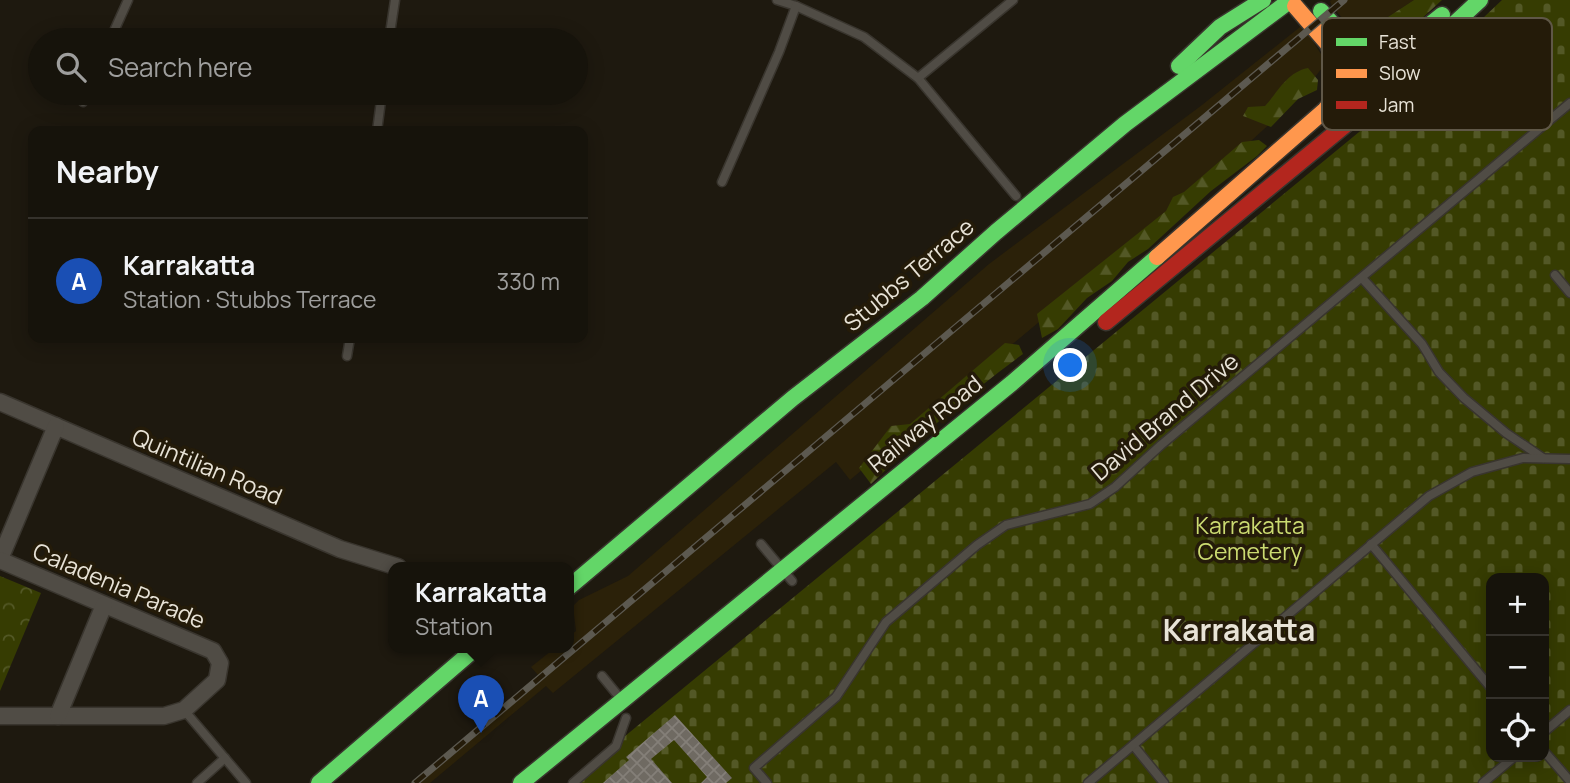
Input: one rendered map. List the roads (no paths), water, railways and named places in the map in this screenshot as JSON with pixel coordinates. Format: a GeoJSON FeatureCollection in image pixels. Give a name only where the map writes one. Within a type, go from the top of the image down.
{"type":"FeatureCollection","features":[{"type":"Feature","properties":{"kind":"main road","name":"Stubbs Terrace"},"geometry":{"type":"LineString","coordinates":[[955,247],[1115,114],[1192,57],[1220,27],[1245,14],[1263,0]]}},
{"type":"Feature","properties":{"kind":"main road"},"geometry":{"type":"LineString","coordinates":[[1312,0],[1327,18]]}},
{"type":"Feature","properties":{"kind":"main road"},"geometry":{"type":"LineString","coordinates":[[1437,18],[1459,0]]}},
{"type":"Feature","properties":{"kind":"main road"},"geometry":{"type":"LineString","coordinates":[[1461,18],[1480,0]]}},
{"type":"Feature","properties":{"kind":"main road","name":"Stubbs Terrace"},"geometry":{"type":"LineString","coordinates":[[574,584],[793,398],[922,298],[1125,124],[1290,3]]}},
{"type":"Feature","properties":{"kind":"main road"},"geometry":{"type":"LineString","coordinates":[[1290,3],[1322,38]]}},
{"type":"Feature","properties":{"kind":"main road","name":"Railway Road"},"geometry":{"type":"LineString","coordinates":[[577,758],[1322,113]]}},
{"type":"Feature","properties":{"kind":"main road","name":"Railway Road"},"geometry":{"type":"LineString","coordinates":[[521,783],[622,701],[787,575],[1338,130]]}},
{"type":"Feature","properties":{"kind":"main road","name":"Stubbs Terrace"},"geometry":{"type":"LineString","coordinates":[[574,566],[713,453],[892,301]]}},
{"type":"Feature","properties":{"kind":"main road"},"geometry":{"type":"LineString","coordinates":[[319,783],[470,653]]}},
{"type":"Feature","properties":{"kind":"main road"},"geometry":{"type":"LineString","coordinates":[[341,783],[491,653]]}},
{"type":"Feature","properties":{"kind":"street","name":"Quintilian Road"},"geometry":{"type":"LineString","coordinates":[[0,402],[340,549],[388,564]]}},
{"type":"Feature","properties":{"kind":"street"},"geometry":{"type":"LineString","coordinates":[[0,559],[56,426]]}},
{"type":"Feature","properties":{"kind":"street","name":"Caladenia Parade"},"geometry":{"type":"LineString","coordinates":[[0,559],[214,651],[220,663],[217,680],[184,709],[164,716],[0,716]]}},
{"type":"Feature","properties":{"kind":"street"},"geometry":{"type":"LineString","coordinates":[[58,716],[104,605]]}},
{"type":"Feature","properties":{"kind":"lane"},"geometry":{"type":"LineString","coordinates":[[115,28],[128,0]]}},
{"type":"Feature","properties":{"kind":"lane"},"geometry":{"type":"LineString","coordinates":[[391,28],[395,0]]}},
{"type":"Feature","properties":{"kind":"lane"},"geometry":{"type":"LineString","coordinates":[[777,0],[864,37],[918,78],[1016,196]]}},
{"type":"Feature","properties":{"kind":"lane"},"geometry":{"type":"LineString","coordinates":[[918,78],[1013,0]]}},
{"type":"Feature","properties":{"kind":"lane"},"geometry":{"type":"LineString","coordinates":[[722,181],[779,52],[796,6]]}},
{"type":"Feature","properties":{"kind":"lane","name":"David Brand Drive"},"geometry":{"type":"LineString","coordinates":[[1552,118],[1570,103]]}},
{"type":"Feature","properties":{"kind":"lane"},"geometry":{"type":"LineString","coordinates":[[378,126],[380,105]]}},
{"type":"Feature","properties":{"kind":"lane","name":"David Brand Drive"},"geometry":{"type":"LineString","coordinates":[[767,783],[754,768],[836,697],[886,622],[977,545],[1006,525],[1090,504],[1115,487],[1161,445],[1538,130]]}},
{"type":"Feature","properties":{"kind":"lane"},"geometry":{"type":"LineString","coordinates":[[1555,275],[1570,293]]}},
{"type":"Feature","properties":{"kind":"lane"},"geometry":{"type":"LineString","coordinates":[[1362,278],[1422,344],[1439,372],[1464,398],[1506,433],[1543,458]]}},
{"type":"Feature","properties":{"kind":"lane"},"geometry":{"type":"LineString","coordinates":[[347,356],[349,343]]}},
{"type":"Feature","properties":{"kind":"lane"},"geometry":{"type":"LineString","coordinates":[[1088,783],[1429,496],[1472,472],[1523,458],[1570,459]]}},
{"type":"Feature","properties":{"kind":"lane"},"geometry":{"type":"LineString","coordinates":[[761,544],[787,575]]}},
{"type":"Feature","properties":{"kind":"lane"},"geometry":{"type":"LineString","coordinates":[[1371,544],[1486,682]]}},
{"type":"Feature","properties":{"kind":"lane"},"geometry":{"type":"LineString","coordinates":[[602,676],[622,701]]}},
{"type":"Feature","properties":{"kind":"lane"},"geometry":{"type":"LineString","coordinates":[[184,709],[246,783]]}},
{"type":"Feature","properties":{"kind":"lane"},"geometry":{"type":"LineString","coordinates":[[1549,728],[1570,710]]}},
{"type":"Feature","properties":{"kind":"lane"},"geometry":{"type":"LineString","coordinates":[[573,783],[616,746],[626,718]]}},
{"type":"Feature","properties":{"kind":"lane"},"geometry":{"type":"LineString","coordinates":[[1133,746],[1164,783]]}},
{"type":"Feature","properties":{"kind":"lane"},"geometry":{"type":"LineString","coordinates":[[1549,757],[1570,781]]}},
{"type":"Feature","properties":{"kind":"lane"},"geometry":{"type":"LineString","coordinates":[[197,783],[225,758]]}},
{"type":"Feature","properties":{"kind":"lane"},"geometry":{"type":"LineString","coordinates":[[1483,783],[1508,762]]}},
{"type":"Feature","properties":{"kind":"railway"},"geometry":{"type":"LineString","coordinates":[[1323,18],[1344,0]]}},
{"type":"Feature","properties":{"kind":"railway"},"geometry":{"type":"LineString","coordinates":[[574,649],[1322,19]]}},
{"type":"Feature","properties":{"kind":"railway"},"geometry":{"type":"LineString","coordinates":[[415,783],[569,653]]}},
{"type":"Feature","properties":{"kind":"place","name":"Karrakatta"},"geometry":{"type":"Point","coordinates":[481,733]}},
{"type":"Feature","properties":{"kind":"district","name":"Karrakatta"},"geometry":{"type":"Point","coordinates":[1239,631]}},
{"type":"Feature","properties":{"kind":"park label","name":"Karrakatta Cemetery"},"geometry":{"type":"Point","coordinates":[1250,539]}}]}
